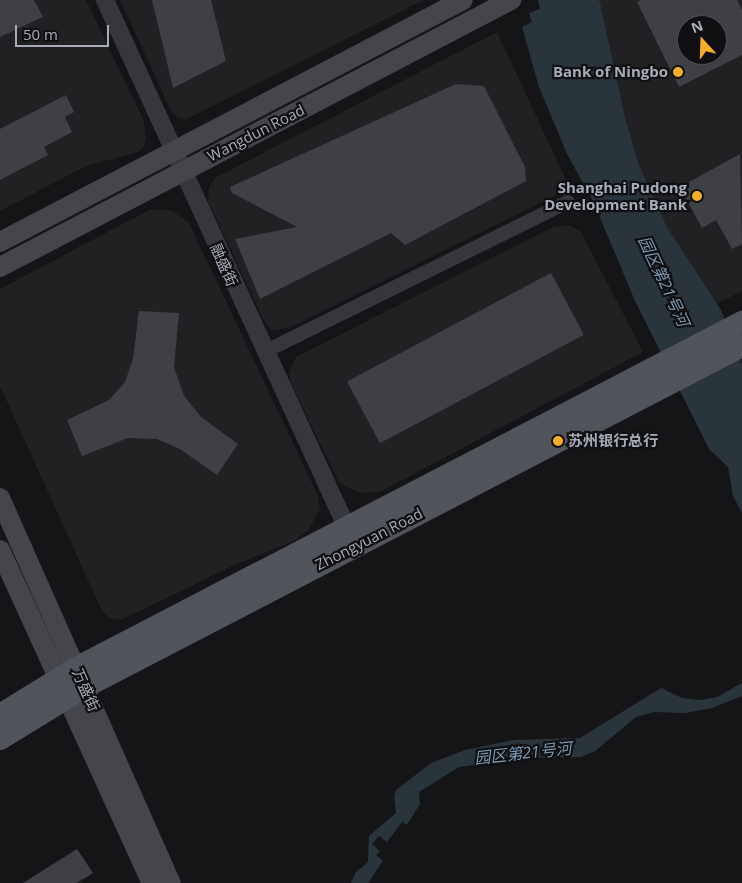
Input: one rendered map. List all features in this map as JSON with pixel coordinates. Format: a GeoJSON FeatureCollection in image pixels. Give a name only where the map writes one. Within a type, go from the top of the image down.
{"type":"FeatureCollection","features":[{"type":"Feature","properties":{"kind":"main road","name":"Wangdun Road"},"geometry":{"type":"LineString","coordinates":[[0,242],[463,0]]}},
{"type":"Feature","properties":{"kind":"main road","name":"Wangdun Road"},"geometry":{"type":"LineString","coordinates":[[0,267],[511,0]]}},
{"type":"Feature","properties":{"kind":"main road","name":"Zhongyuan Road"},"geometry":{"type":"LineString","coordinates":[[0,714],[71,683],[663,375],[740,331]]}},
{"type":"Feature","properties":{"kind":"main road","name":"Zhongyuan Road"},"geometry":{"type":"LineString","coordinates":[[0,739],[71,683],[347,528],[663,375]]}},
{"type":"Feature","properties":{"kind":"main road","name":"万盛街"},"geometry":{"type":"LineString","coordinates":[[0,498],[71,683],[88,739],[152,883]]}},
{"type":"Feature","properties":{"kind":"main road","name":"万盛街"},"geometry":{"type":"LineString","coordinates":[[0,550],[71,683],[170,883]]}},
{"type":"Feature","properties":{"kind":"street","name":"融盛街"},"geometry":{"type":"LineString","coordinates":[[105,0],[264,352],[347,528]]}},
{"type":"Feature","properties":{"kind":"street"},"geometry":{"type":"LineString","coordinates":[[264,352],[568,202]]}},
{"type":"Feature","properties":{"kind":"shaded area"},"geometry":{"type":"Polygon","coordinates":[[[0,0],[86,0],[143,119],[146,137],[144,146],[138,152],[86,166],[0,211],[0,0]]]}},
{"type":"Feature","properties":{"kind":"shaded area"},"geometry":{"type":"Polygon","coordinates":[[[120,0],[423,0],[187,119],[179,118],[172,113],[120,0]]]}},
{"type":"Feature","properties":{"kind":"shaded area"},"geometry":{"type":"Polygon","coordinates":[[[599,0],[742,0],[742,291],[716,304],[667,227],[639,165],[625,117],[599,0]]]}},
{"type":"Feature","properties":{"kind":"shaded area"},"geometry":{"type":"Polygon","coordinates":[[[497,32],[570,188],[289,328],[271,330],[264,321],[208,201],[209,187],[215,178],[497,32]]]}},
{"type":"Feature","properties":{"kind":"shaded area"},"geometry":{"type":"Polygon","coordinates":[[[151,209],[171,210],[189,223],[318,496],[320,509],[309,529],[296,540],[232,566],[121,620],[110,618],[102,611],[0,386],[0,289],[151,209]]]}},
{"type":"Feature","properties":{"kind":"shaded area"},"geometry":{"type":"Polygon","coordinates":[[[569,225],[581,232],[643,352],[380,492],[360,493],[339,483],[291,383],[289,373],[296,357],[555,226],[569,225]]]}},
{"type":"Feature","properties":{"kind":"water","name":"园区第21号河"},"geometry":{"type":"Polygon","coordinates":[[[538,0],[599,0],[625,117],[639,165],[667,227],[721,310],[742,364],[742,513],[733,496],[728,467],[709,449],[635,301],[593,201],[567,154],[539,87],[522,27],[532,22],[529,13],[540,9],[538,0]]]}},
{"type":"Feature","properties":{"kind":"water","name":"园区第21号河"},"geometry":{"type":"Polygon","coordinates":[[[742,683],[742,696],[712,708],[685,713],[654,712],[636,717],[595,751],[581,757],[524,758],[459,767],[419,792],[420,804],[407,825],[402,822],[387,842],[379,836],[372,844],[380,851],[376,855],[383,861],[368,883],[351,883],[356,872],[368,862],[369,836],[396,813],[394,796],[396,790],[431,763],[465,750],[513,740],[580,738],[661,688],[682,698],[701,700],[717,697],[742,683]]]}},
{"type":"Feature","properties":{"kind":"building"},"geometry":{"type":"Polygon","coordinates":[[[0,0],[34,0],[43,17],[0,37],[0,0]]]}},
{"type":"Feature","properties":{"kind":"building"},"geometry":{"type":"Polygon","coordinates":[[[152,0],[211,0],[226,61],[173,88],[152,0]]]}},
{"type":"Feature","properties":{"kind":"building"},"geometry":{"type":"Polygon","coordinates":[[[642,0],[737,0],[742,10],[742,55],[727,63],[727,15],[677,15],[677,65],[722,65],[679,87],[637,2],[642,0]]]}},
{"type":"Feature","properties":{"kind":"building"},"geometry":{"type":"Polygon","coordinates":[[[456,84],[484,86],[525,167],[526,181],[405,245],[391,233],[260,299],[235,239],[297,227],[232,193],[230,187],[456,84]]]}},
{"type":"Feature","properties":{"kind":"building"},"geometry":{"type":"Polygon","coordinates":[[[66,95],[74,112],[65,117],[72,132],[44,147],[48,155],[0,180],[0,129],[66,95]]]}},
{"type":"Feature","properties":{"kind":"building"},"geometry":{"type":"Polygon","coordinates":[[[740,154],[742,244],[732,249],[716,220],[702,228],[680,187],[740,154]]]}},
{"type":"Feature","properties":{"kind":"building"},"geometry":{"type":"Polygon","coordinates":[[[551,273],[584,335],[380,443],[347,381],[551,273]]]}},
{"type":"Feature","properties":{"kind":"building"},"geometry":{"type":"Polygon","coordinates":[[[139,311],[179,313],[174,367],[184,396],[201,417],[238,444],[217,475],[180,449],[157,439],[128,438],[82,456],[67,420],[109,400],[125,382],[133,359],[139,311]]]}},
{"type":"Feature","properties":{"kind":"building"},"geometry":{"type":"Polygon","coordinates":[[[77,849],[93,873],[77,883],[23,883],[77,849]]]}},
{"type":"Feature","properties":{"kind":"place","name":"Bank of Ningbo"},"geometry":{"type":"Point","coordinates":[678,72]}},
{"type":"Feature","properties":{"kind":"place","name":"Shanghai Pudong Development Bank"},"geometry":{"type":"Point","coordinates":[697,196]}},
{"type":"Feature","properties":{"kind":"place","name":"苏州银行总行"},"geometry":{"type":"Point","coordinates":[558,441]}}]}
